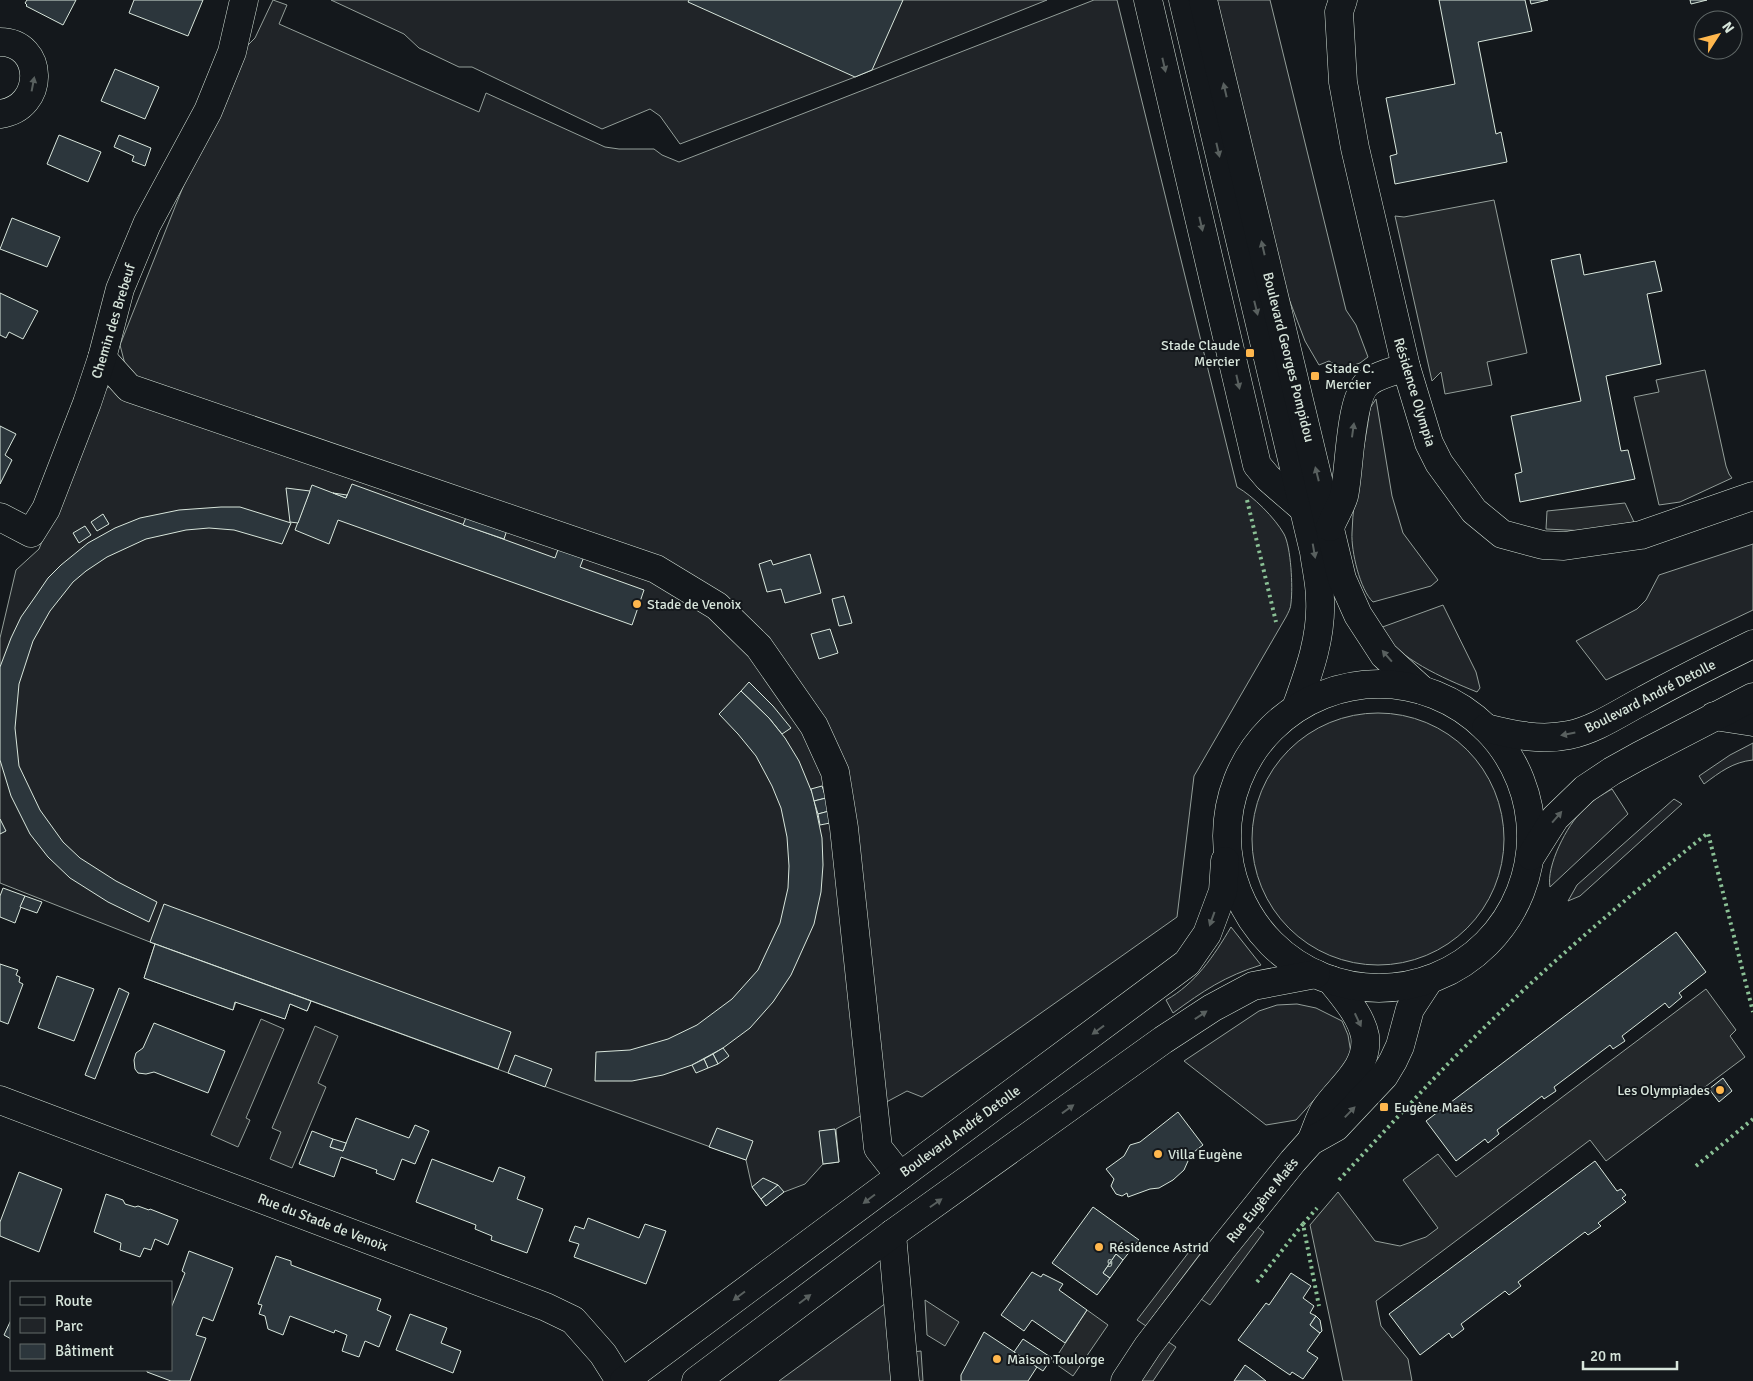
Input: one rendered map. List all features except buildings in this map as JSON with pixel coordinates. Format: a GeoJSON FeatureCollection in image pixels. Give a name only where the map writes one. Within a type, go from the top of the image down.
{"type":"FeatureCollection","features":[{"type":"Feature","properties":{"kind":"street","name":"Chemin des Brebeuf"},"geometry":{"type":"LineString","coordinates":[[0,517],[31,533],[46,508],[102,358],[120,289],[147,224],[208,111],[232,52],[244,0]]}},
{"type":"Feature","properties":{"kind":"street"},"geometry":{"type":"LineString","coordinates":[[1148,0],[1257,465],[1268,478],[1305,510]]}},
{"type":"Feature","properties":{"kind":"street","name":"Boulevard Georges Pompidou"},"geometry":{"type":"LineString","coordinates":[[1183,0],[1314,552],[1320,598],[1320,614],[1314,658],[1296,708]]}},
{"type":"Feature","properties":{"kind":"street","name":"Boulevard Georges Pompidou"},"geometry":{"type":"LineString","coordinates":[[1203,0],[1342,579],[1358,615],[1384,655],[1422,690]]}},
{"type":"Feature","properties":{"kind":"street","name":"Résidence Olympia"},"geometry":{"type":"LineString","coordinates":[[1343,0],[1339,12],[1343,82],[1354,148],[1406,367],[1429,443],[1439,463],[1474,511],[1502,534],[1543,545],[1564,546],[1641,535],[1753,496]]}},
{"type":"Feature","properties":{"kind":"street"},"geometry":{"type":"LineString","coordinates":[[0,42],[14,45],[23,51],[30,59],[35,79],[30,94],[21,107],[11,112],[0,114]]}},
{"type":"Feature","properties":{"kind":"street"},"geometry":{"type":"LineString","coordinates":[[102,358],[129,388],[656,569],[717,606],[759,647],[814,726],[835,772],[844,828],[878,1148],[900,1176]]}},
{"type":"Feature","properties":{"kind":"street"},"geometry":{"type":"LineString","coordinates":[[1330,527],[1344,496],[1354,422],[1358,400],[1363,388],[1369,381],[1406,367]]}},
{"type":"Feature","properties":{"kind":"street","name":"Boulevard André Detolle"},"geometry":{"type":"LineString","coordinates":[[1486,728],[1516,736],[1542,738],[1583,731],[1706,666],[1753,644]]}},
{"type":"Feature","properties":{"kind":"street"},"geometry":{"type":"LineString","coordinates":[[1374,683],[1397,684],[1422,690],[1434,694],[1462,709],[1486,728],[1502,747],[1516,770],[1526,793],[1532,834],[1526,876],[1519,895],[1503,924],[1487,944],[1467,961],[1448,972],[1429,980],[1405,986],[1380,988],[1356,986],[1323,977],[1288,956],[1264,935],[1248,912],[1236,887],[1229,858],[1228,837],[1230,806],[1238,779],[1262,739],[1280,720],[1312,699],[1336,690],[1374,683]]}},
{"type":"Feature","properties":{"kind":"street"},"geometry":{"type":"LineString","coordinates":[[1530,858],[1555,818],[1585,789],[1612,771],[1753,697]]}},
{"type":"Feature","properties":{"kind":"street"},"geometry":{"type":"LineString","coordinates":[[1714,716],[1753,722]]}},
{"type":"Feature","properties":{"kind":"street","name":"Boulevard André Detolle"},"geometry":{"type":"LineString","coordinates":[[624,1381],[1187,964],[1207,934],[1223,891],[1228,837]]}},
{"type":"Feature","properties":{"kind":"street"},"geometry":{"type":"LineString","coordinates":[[696,1381],[892,1234],[1163,1040],[1212,1008],[1253,986],[1323,977]]}},
{"type":"Feature","properties":{"kind":"street","name":"Rue Eugène Maës"},"geometry":{"type":"LineString","coordinates":[[1125,1381],[1148,1346],[1223,1248],[1311,1141],[1324,1110],[1354,1075],[1364,1054],[1365,1035],[1356,1015],[1323,977]]}},
{"type":"Feature","properties":{"kind":"street","name":"Rue Eugène Maës"},"geometry":{"type":"LineString","coordinates":[[1311,1141],[1336,1126],[1384,1076],[1400,1046],[1410,1009],[1429,980]]}},
{"type":"Feature","properties":{"kind":"street","name":"Rue du Stade de Venoix"},"geometry":{"type":"LineString","coordinates":[[0,1100],[546,1307],[573,1320],[603,1354],[620,1381]]}},
{"type":"Feature","properties":{"kind":"street"},"geometry":{"type":"LineString","coordinates":[[892,1234],[905,1381]]}},
{"type":"Feature","properties":{"kind":"green space","name":"Stade de Venoix"},"geometry":{"type":"Polygon","coordinates":[[[273,0],[287,5],[279,24],[479,112],[486,93],[605,147],[654,149],[662,155],[679,162],[1094,0],[1117,0],[1237,487],[1263,508],[1284,534],[1291,567],[1292,596],[1290,607],[1194,776],[1177,917],[922,1097],[907,1091],[836,1129],[839,1162],[823,1164],[805,1184],[784,1192],[766,1206],[752,1187],[746,1160],[311,1001],[307,1011],[290,1004],[285,1019],[236,1002],[233,1010],[144,978],[155,944],[0,883],[0,638],[16,570],[39,549],[101,393],[127,372],[120,345],[234,59],[255,38],[273,0]]]}},
{"type":"Feature","properties":{"kind":"green space"},"geometry":{"type":"Polygon","coordinates":[[[331,0],[1047,0],[855,77],[680,144],[660,116],[650,109],[602,129],[472,67],[459,67],[419,48],[404,34],[331,0]]]}},
{"type":"Feature","properties":{"kind":"green space"},"geometry":{"type":"Polygon","coordinates":[[[1215,0],[1270,0],[1346,310],[1356,325],[1368,357],[1360,363],[1342,369],[1329,361],[1319,365],[1305,341],[1278,270],[1215,0]]]}},
{"type":"Feature","properties":{"kind":"green space"},"geometry":{"type":"Polygon","coordinates":[[[1376,399],[1392,496],[1403,533],[1438,580],[1431,586],[1373,602],[1360,580],[1353,550],[1352,533],[1357,486],[1370,408],[1376,399]]]}},
{"type":"Feature","properties":{"kind":"green space"},"geometry":{"type":"Polygon","coordinates":[[[1753,544],[1753,610],[1606,680],[1576,641],[1637,609],[1646,600],[1659,575],[1753,544]]]}},
{"type":"Feature","properties":{"kind":"green space"},"geometry":{"type":"Polygon","coordinates":[[[1443,605],[1476,672],[1480,688],[1477,692],[1436,674],[1410,659],[1377,629],[1443,605]]]}},
{"type":"Feature","properties":{"kind":"green space"},"geometry":{"type":"Polygon","coordinates":[[[1378,713],[1402,716],[1426,723],[1448,735],[1467,750],[1482,769],[1494,791],[1501,815],[1504,839],[1501,863],[1494,887],[1482,909],[1467,928],[1448,943],[1426,955],[1402,962],[1378,965],[1354,962],[1330,955],[1308,943],[1289,928],[1274,909],[1262,887],[1255,863],[1252,839],[1255,815],[1262,791],[1274,769],[1289,750],[1308,735],[1330,723],[1354,716],[1378,713]]]}},
{"type":"Feature","properties":{"kind":"green space"},"geometry":{"type":"Polygon","coordinates":[[[1753,743],[1753,760],[1733,765],[1704,784],[1699,776],[1730,755],[1753,743]]]}},
{"type":"Feature","properties":{"kind":"green space"},"geometry":{"type":"Polygon","coordinates":[[[1612,789],[1628,814],[1550,887],[1551,868],[1564,835],[1577,817],[1590,804],[1612,789]]]}},
{"type":"Feature","properties":{"kind":"green space"},"geometry":{"type":"Polygon","coordinates":[[[1674,799],[1682,804],[1580,896],[1568,901],[1577,885],[1674,799]]]}},
{"type":"Feature","properties":{"kind":"green space"},"geometry":{"type":"Polygon","coordinates":[[[1231,927],[1261,965],[1236,974],[1215,985],[1173,1013],[1166,1000],[1195,978],[1231,927]]]}},
{"type":"Feature","properties":{"kind":"green space"},"geometry":{"type":"Polygon","coordinates":[[[1297,1004],[1316,1008],[1342,1021],[1348,1035],[1351,1053],[1341,1070],[1296,1120],[1266,1125],[1184,1061],[1259,1011],[1277,1005],[1297,1004]]]}},
{"type":"Feature","properties":{"kind":"green space"},"geometry":{"type":"Polygon","coordinates":[[[886,1303],[894,1381],[779,1381],[886,1303]]]}},
{"type":"Feature","properties":{"kind":"shaded area"},"geometry":{"type":"Polygon","coordinates":[[[1494,200],[1527,353],[1487,362],[1492,385],[1445,394],[1441,372],[1432,381],[1395,216],[1404,217],[1494,200]]]}},
{"type":"Feature","properties":{"kind":"shaded area"},"geometry":{"type":"Polygon","coordinates":[[[1705,370],[1726,466],[1732,478],[1680,502],[1659,505],[1634,397],[1659,392],[1656,380],[1705,370]]]}},
{"type":"Feature","properties":{"kind":"shaded area"},"geometry":{"type":"Polygon","coordinates":[[[1625,503],[1634,522],[1587,531],[1546,529],[1547,511],[1625,503]]]}},
{"type":"Feature","properties":{"kind":"shaded area"},"geometry":{"type":"Polygon","coordinates":[[[1706,989],[1736,1030],[1730,1036],[1745,1057],[1606,1161],[1590,1140],[1376,1301],[1381,1326],[1408,1359],[1412,1381],[1343,1381],[1310,1225],[1338,1192],[1375,1241],[1400,1246],[1426,1237],[1438,1228],[1403,1180],[1438,1154],[1456,1177],[1706,989]]]}},
{"type":"Feature","properties":{"kind":"shaded area"},"geometry":{"type":"Polygon","coordinates":[[[261,1019],[284,1029],[246,1118],[250,1120],[238,1147],[211,1135],[261,1019]]]}},
{"type":"Feature","properties":{"kind":"shaded area"},"geometry":{"type":"Polygon","coordinates":[[[315,1026],[338,1036],[318,1083],[326,1087],[292,1168],[270,1159],[281,1132],[272,1128],[315,1026]]]}},
{"type":"Feature","properties":{"kind":"shaded area"},"geometry":{"type":"Polygon","coordinates":[[[1256,1226],[1264,1232],[1210,1305],[1201,1299],[1256,1226]]]}},
{"type":"Feature","properties":{"kind":"shaded area"},"geometry":{"type":"Polygon","coordinates":[[[1192,1248],[1200,1254],[1146,1326],[1137,1320],[1192,1248]]]}},
{"type":"Feature","properties":{"kind":"shaded area"},"geometry":{"type":"Polygon","coordinates":[[[925,1300],[959,1322],[945,1346],[927,1335],[925,1300]]]}},
{"type":"Feature","properties":{"kind":"shaded area"},"geometry":{"type":"Polygon","coordinates":[[[1087,1310],[1108,1325],[1073,1376],[1053,1362],[1087,1310]]]}},
{"type":"Feature","properties":{"kind":"shaded area"},"geometry":{"type":"Polygon","coordinates":[[[1167,1341],[1176,1347],[1153,1381],[1141,1381],[1167,1341]]]}},
{"type":"Feature","properties":{"kind":"shaded area"},"geometry":{"type":"Polygon","coordinates":[[[921,1351],[923,1381],[914,1381],[912,1352],[921,1351]]]}},
{"type":"Feature","properties":{"kind":"hedge"},"geometry":{"type":"LineString","coordinates":[[1247,500],[1276,622]]}},
{"type":"Feature","properties":{"kind":"hedge"},"geometry":{"type":"LineString","coordinates":[[1411,1103],[1481,1031],[1554,962],[1630,896],[1708,833],[1753,1012]]}},
{"type":"Feature","properties":{"kind":"hedge"},"geometry":{"type":"LineString","coordinates":[[1339,1180],[1405,1109]]}},
{"type":"Feature","properties":{"kind":"hedge"},"geometry":{"type":"LineString","coordinates":[[1696,1166],[1753,1119]]}},
{"type":"Feature","properties":{"kind":"hedge"},"geometry":{"type":"LineString","coordinates":[[1303,1224],[1317,1208]]}},
{"type":"Feature","properties":{"kind":"hedge"},"geometry":{"type":"LineString","coordinates":[[1257,1282],[1303,1224],[1319,1306]]}},
{"type":"Feature","properties":{"kind":"place","name":"Stade Claude Mercier"},"geometry":{"type":"Point","coordinates":[1250,353]}},
{"type":"Feature","properties":{"kind":"place","name":"Stade C. Mercier"},"geometry":{"type":"Point","coordinates":[1315,376]}},
{"type":"Feature","properties":{"kind":"place","name":"Stade de Venoix"},"geometry":{"type":"Point","coordinates":[637,604]}},
{"type":"Feature","properties":{"kind":"place","name":"Les Olympiades"},"geometry":{"type":"Point","coordinates":[1720,1090]}},
{"type":"Feature","properties":{"kind":"place","name":"Eugène Maës"},"geometry":{"type":"Point","coordinates":[1384,1107]}},
{"type":"Feature","properties":{"kind":"place","name":"Villa Eugène"},"geometry":{"type":"Point","coordinates":[1158,1154]}},
{"type":"Feature","properties":{"kind":"place","name":"Résidence Astrid"},"geometry":{"type":"Point","coordinates":[1099,1247]}},
{"type":"Feature","properties":{"kind":"place","name":"Maison Toulorge"},"geometry":{"type":"Point","coordinates":[997,1359]}}]}
